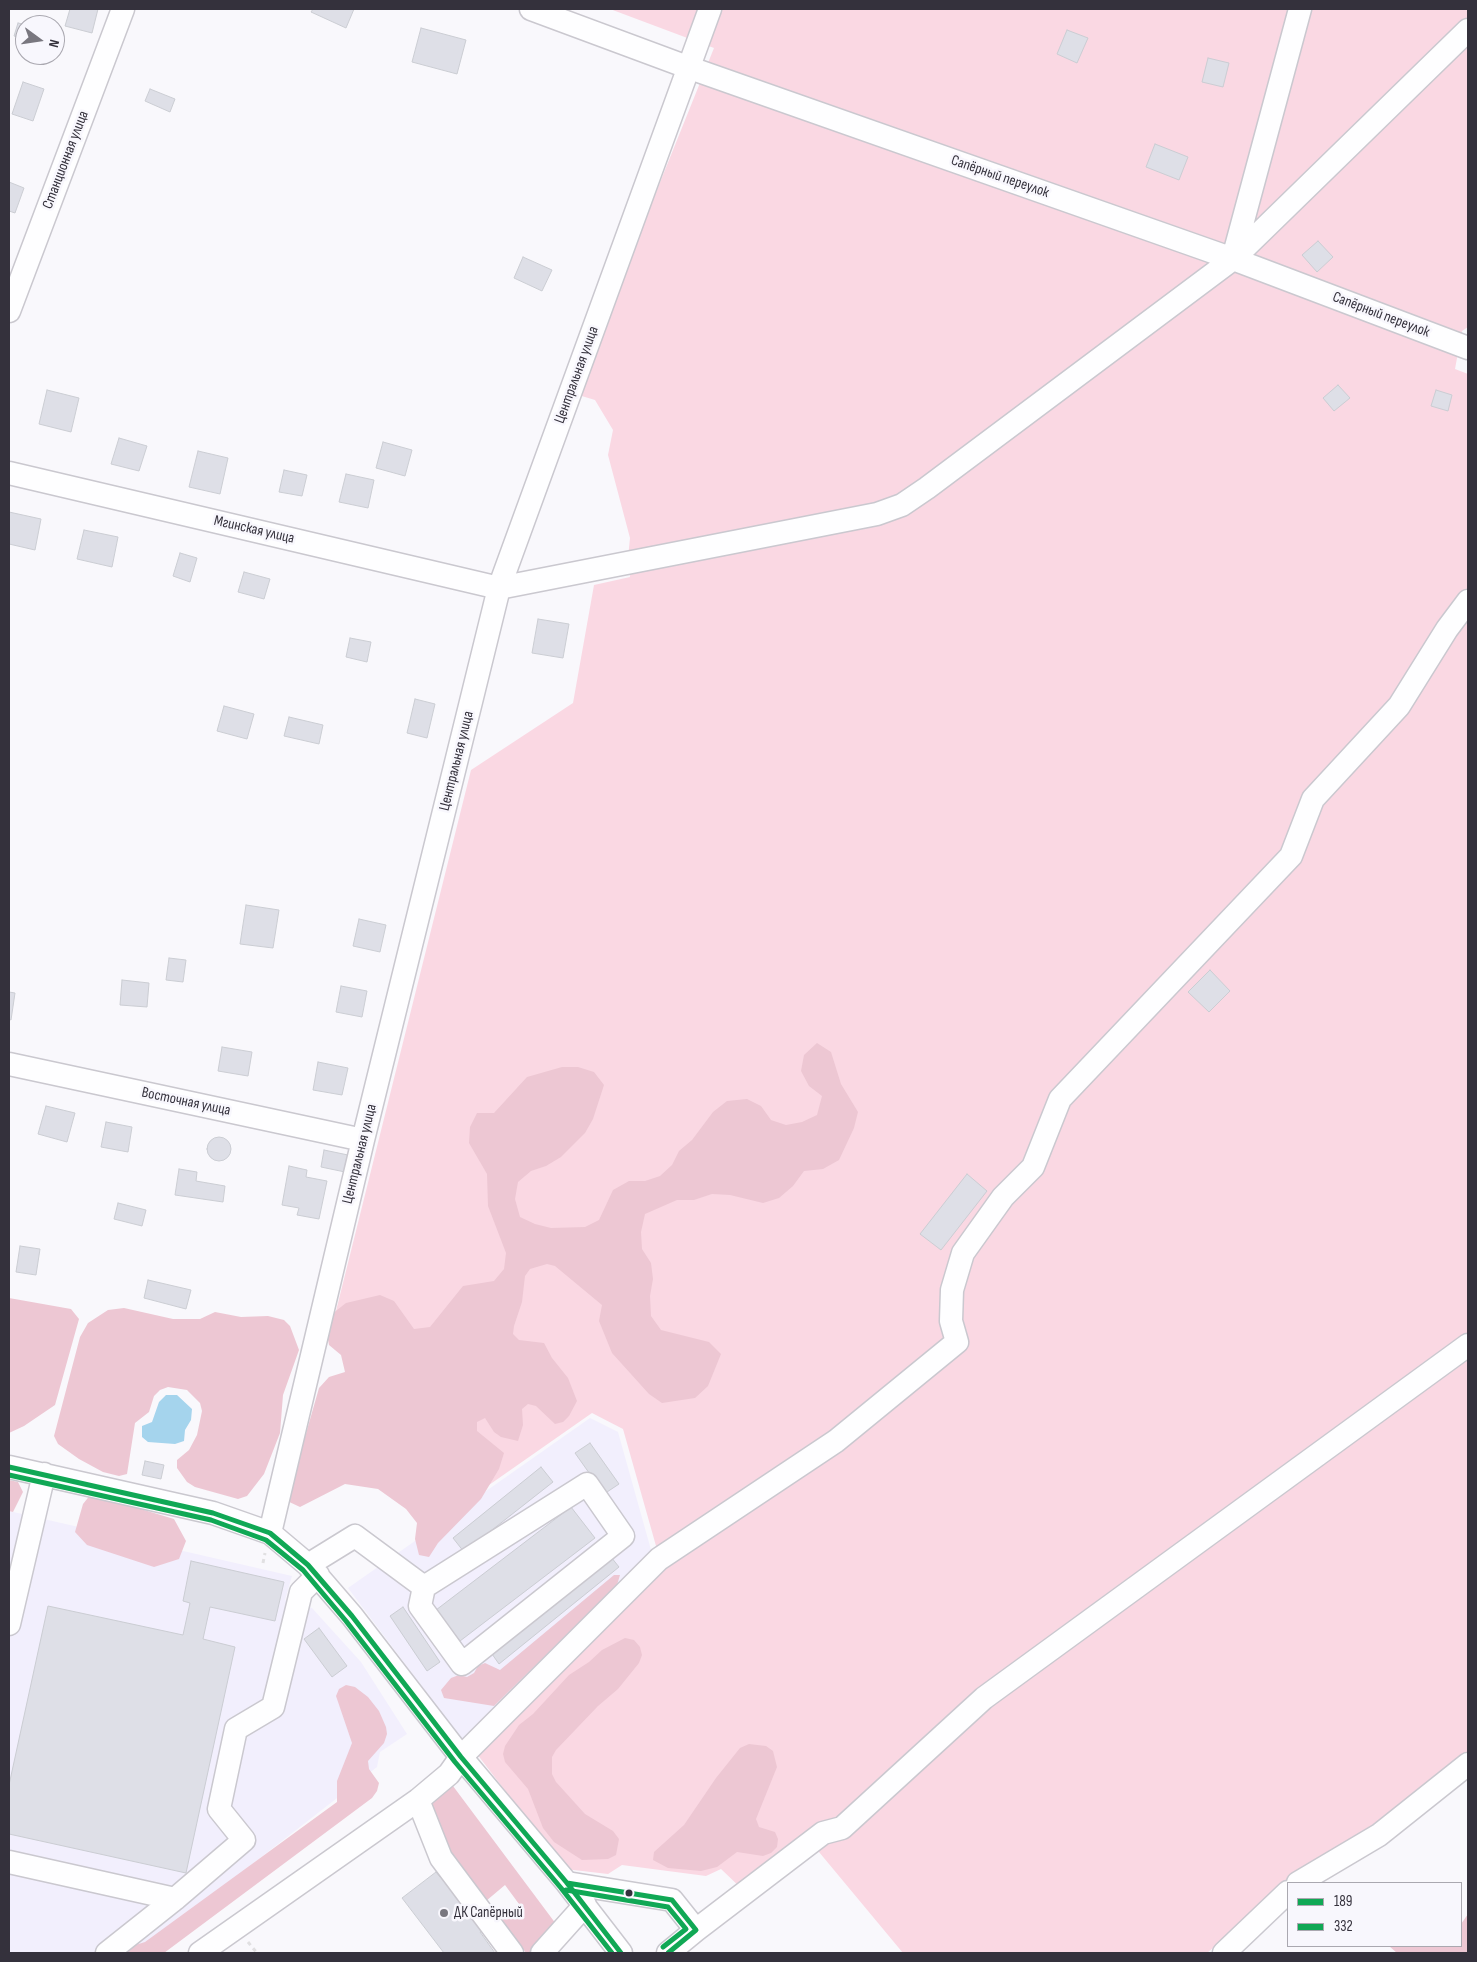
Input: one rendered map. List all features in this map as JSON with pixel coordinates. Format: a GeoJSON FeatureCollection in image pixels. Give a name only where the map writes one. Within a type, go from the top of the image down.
{"type":"FeatureCollection","features":[{"type":"Feature","properties":{"kind":"street","name":"Станционная улица"},"geometry":{"type":"LineString","coordinates":[[9,311],[123,9]]}},
{"type":"Feature","properties":{"kind":"street","name":"Сапёрный переулок"},"geometry":{"type":"LineString","coordinates":[[531,9],[690,68],[1233,259],[1468,348]]}},
{"type":"Feature","properties":{"kind":"street","name":"Центральная улица"},"geometry":{"type":"LineString","coordinates":[[270,1533],[363,1140],[499,588],[710,9]]}},
{"type":"Feature","properties":{"kind":"street"},"geometry":{"type":"LineString","coordinates":[[1233,259],[1300,9]]}},
{"type":"Feature","properties":{"kind":"street"},"geometry":{"type":"LineString","coordinates":[[499,588],[854,520],[902,505],[1233,259],[1468,30]]}},
{"type":"Feature","properties":{"kind":"street","name":"Мгинская улица"},"geometry":{"type":"LineString","coordinates":[[9,473],[499,588]]}},
{"type":"Feature","properties":{"kind":"street"},"geometry":{"type":"LineString","coordinates":[[200,1953],[418,1800],[449,1774],[461,1757],[659,1559],[836,1441],[957,1342],[951,1320],[952,1290],[963,1253],[1003,1197],[1033,1167],[1060,1098],[1291,856],[1313,799],[1398,706],[1447,629],[1468,601]]}},
{"type":"Feature","properties":{"kind":"street","name":"Восточная улица"},"geometry":{"type":"LineString","coordinates":[[9,1064],[363,1140]]}},
{"type":"Feature","properties":{"kind":"street"},"geometry":{"type":"LineString","coordinates":[[668,1953],[823,1833],[842,1828],[984,1698],[1468,1346]]}},
{"type":"Feature","properties":{"kind":"street"},"geometry":{"type":"LineString","coordinates":[[9,1467],[213,1513],[270,1533],[313,1570],[461,1757],[567,1883],[621,1953]]}},
{"type":"Feature","properties":{"kind":"street"},"geometry":{"type":"LineString","coordinates":[[9,1624],[44,1474]]}},
{"type":"Feature","properties":{"kind":"street"},"geometry":{"type":"LineString","coordinates":[[587,1484],[622,1536],[462,1664],[420,1606],[424,1587],[587,1484]]}},
{"type":"Feature","properties":{"kind":"street"},"geometry":{"type":"LineString","coordinates":[[107,1953],[175,1899],[244,1840],[220,1809],[236,1729],[273,1707],[301,1592],[313,1570],[355,1536],[424,1587]]}},
{"type":"Feature","properties":{"kind":"street"},"geometry":{"type":"LineString","coordinates":[[1300,1882],[1379,1835],[1468,1764]]}},
{"type":"Feature","properties":{"kind":"street"},"geometry":{"type":"LineString","coordinates":[[418,1800],[442,1858],[512,1953]]}},
{"type":"Feature","properties":{"kind":"street"},"geometry":{"type":"LineString","coordinates":[[9,1862],[175,1899]]}},
{"type":"Feature","properties":{"kind":"street"},"geometry":{"type":"LineString","coordinates":[[567,1883],[672,1900],[696,1930]]}},
{"type":"Feature","properties":{"kind":"street"},"geometry":{"type":"LineString","coordinates":[[1224,1953],[1287,1893]]}},
{"type":"Feature","properties":{"kind":"street"},"geometry":{"type":"LineString","coordinates":[[542,1953],[585,1906]]}},
{"type":"Feature","properties":{"kind":"shaded area"},"geometry":{"type":"Polygon","coordinates":[[[610,9],[1468,9],[1468,327],[1462,331],[1455,369],[1468,374],[1468,1752],[1372,1829],[1287,1880],[1249,1918],[1207,1953],[903,1953],[809,1840],[743,1890],[721,1869],[706,1876],[622,1865],[608,1874],[565,1869],[477,1754],[663,1566],[767,1498],[748,1485],[658,1553],[623,1429],[592,1413],[469,1499],[332,1327],[471,770],[573,703],[594,585],[630,577],[628,558],[630,538],[608,455],[613,430],[595,400],[575,394],[714,48],[610,9]]]}},
{"type":"Feature","properties":{"kind":"shaded area"},"geometry":{"type":"Polygon","coordinates":[[[817,1043],[831,1052],[841,1084],[858,1112],[854,1128],[839,1160],[823,1169],[804,1171],[793,1186],[779,1198],[763,1203],[730,1195],[712,1194],[694,1200],[677,1200],[645,1214],[641,1232],[642,1249],[651,1263],[653,1279],[650,1296],[651,1316],[661,1330],[709,1342],[721,1354],[708,1386],[695,1398],[662,1403],[649,1394],[612,1353],[599,1321],[602,1305],[555,1266],[547,1264],[530,1269],[525,1276],[522,1302],[513,1334],[519,1340],[544,1343],[552,1358],[568,1378],[577,1401],[569,1416],[563,1422],[555,1424],[536,1406],[528,1404],[522,1409],[523,1425],[518,1441],[501,1437],[494,1432],[485,1418],[477,1422],[477,1431],[504,1453],[499,1469],[481,1499],[438,1543],[429,1557],[419,1555],[415,1539],[417,1523],[406,1509],[378,1489],[345,1484],[300,1507],[285,1500],[292,1469],[305,1437],[319,1388],[329,1377],[345,1372],[341,1355],[329,1345],[326,1329],[332,1314],[346,1303],[380,1295],[394,1301],[414,1329],[430,1327],[463,1286],[494,1281],[504,1269],[506,1253],[488,1206],[487,1174],[469,1143],[470,1127],[477,1113],[494,1113],[527,1077],[562,1067],[578,1067],[594,1072],[604,1085],[593,1119],[585,1133],[561,1157],[546,1166],[531,1171],[518,1182],[515,1199],[520,1217],[535,1224],[551,1228],[585,1227],[599,1220],[613,1190],[629,1181],[645,1181],[660,1176],[672,1165],[679,1151],[692,1140],[713,1112],[727,1101],[747,1099],[761,1106],[771,1120],[786,1125],[802,1122],[817,1115],[822,1096],[809,1086],[801,1071],[804,1055],[817,1043]]]}},
{"type":"Feature","properties":{"kind":"shaded area"},"geometry":{"type":"Polygon","coordinates":[[[9,1298],[71,1309],[79,1319],[55,1405],[24,1426],[9,1433],[9,1298]]]}},
{"type":"Feature","properties":{"kind":"shaded area"},"geometry":{"type":"Polygon","coordinates":[[[124,1308],[173,1319],[200,1319],[215,1312],[241,1317],[268,1316],[284,1320],[290,1326],[299,1350],[283,1395],[280,1433],[264,1474],[247,1496],[238,1499],[195,1487],[187,1482],[177,1468],[177,1460],[189,1450],[197,1435],[202,1411],[200,1403],[187,1390],[168,1387],[160,1390],[154,1396],[149,1412],[135,1423],[127,1474],[119,1476],[103,1472],[79,1459],[58,1444],[54,1436],[80,1337],[88,1323],[108,1310],[124,1308]]]}},
{"type":"Feature","properties":{"kind":"shaded area"},"geometry":{"type":"Polygon","coordinates":[[[590,1418],[618,1432],[653,1557],[463,1741],[348,1588],[590,1418]]]}},
{"type":"Feature","properties":{"kind":"shaded area"},"geometry":{"type":"Polygon","coordinates":[[[9,1480],[18,1482],[23,1492],[13,1512],[9,1511],[9,1480]]]}},
{"type":"Feature","properties":{"kind":"shaded area"},"geometry":{"type":"Polygon","coordinates":[[[91,1494],[174,1519],[186,1541],[179,1559],[154,1567],[87,1545],[75,1532],[83,1504],[91,1494]]]}},
{"type":"Feature","properties":{"kind":"shaded area"},"geometry":{"type":"Polygon","coordinates":[[[9,1511],[292,1576],[285,1600],[312,1608],[361,1662],[407,1734],[380,1752],[377,1767],[138,1953],[9,1953],[9,1511]]]}},
{"type":"Feature","properties":{"kind":"shaded area"},"geometry":{"type":"Polygon","coordinates":[[[614,1575],[620,1575],[617,1585],[494,1706],[444,1698],[441,1690],[451,1678],[459,1675],[467,1677],[474,1673],[478,1666],[485,1663],[500,1670],[614,1575]]]}},
{"type":"Feature","properties":{"kind":"shaded area"},"geometry":{"type":"Polygon","coordinates":[[[625,1638],[634,1640],[640,1647],[642,1655],[639,1663],[618,1689],[598,1706],[556,1750],[552,1757],[552,1774],[556,1782],[585,1814],[613,1831],[619,1839],[616,1855],[608,1859],[582,1860],[554,1842],[543,1828],[528,1789],[505,1762],[503,1754],[505,1746],[519,1725],[533,1714],[569,1675],[589,1662],[602,1650],[625,1638]]]}},
{"type":"Feature","properties":{"kind":"shaded area"},"geometry":{"type":"Polygon","coordinates":[[[346,1685],[355,1687],[368,1697],[379,1711],[386,1727],[387,1734],[384,1743],[368,1761],[369,1769],[379,1783],[377,1791],[372,1798],[164,1953],[119,1953],[126,1948],[145,1942],[337,1802],[337,1781],[352,1743],[336,1696],[339,1689],[346,1685]]]}},
{"type":"Feature","properties":{"kind":"shaded area"},"geometry":{"type":"Polygon","coordinates":[[[749,1744],[766,1746],[773,1751],[777,1767],[756,1819],[759,1827],[775,1832],[778,1839],[777,1847],[771,1853],[763,1856],[737,1852],[717,1867],[701,1871],[668,1868],[653,1860],[654,1852],[684,1825],[716,1778],[740,1748],[749,1744]]]}},
{"type":"Feature","properties":{"kind":"shaded area"},"geometry":{"type":"Polygon","coordinates":[[[453,1786],[556,1924],[533,1953],[526,1953],[501,1918],[519,1904],[505,1885],[486,1901],[449,1849],[430,1803],[453,1786]]]}},
{"type":"Feature","properties":{"kind":"shaded area"},"geometry":{"type":"Polygon","coordinates":[[[1468,1914],[1468,1953],[1397,1953],[1390,1947],[1462,1947],[1462,1923],[1468,1914]]]}},
{"type":"Feature","properties":{"kind":"water"},"geometry":{"type":"Polygon","coordinates":[[[166,1395],[177,1395],[192,1409],[191,1420],[185,1430],[184,1441],[175,1444],[148,1442],[142,1437],[142,1426],[152,1422],[159,1402],[166,1395]]]}},
{"type":"Feature","properties":{"kind":"building"},"geometry":{"type":"Polygon","coordinates":[[[70,9],[98,9],[92,33],[65,26],[70,9]]]}},
{"type":"Feature","properties":{"kind":"building"},"geometry":{"type":"Polygon","coordinates":[[[313,9],[354,9],[346,28],[311,12],[313,9]]]}},
{"type":"Feature","properties":{"kind":"building"},"geometry":{"type":"Polygon","coordinates":[[[421,28],[466,40],[457,74],[412,62],[421,28]]]}},
{"type":"Feature","properties":{"kind":"building"},"geometry":{"type":"Polygon","coordinates":[[[1067,30],[1088,38],[1077,63],[1057,54],[1067,30]]]}},
{"type":"Feature","properties":{"kind":"building"},"geometry":{"type":"Polygon","coordinates":[[[1208,58],[1229,63],[1223,87],[1202,82],[1208,58]]]}},
{"type":"Feature","properties":{"kind":"building"},"geometry":{"type":"Polygon","coordinates":[[[23,82],[44,89],[33,121],[12,114],[23,82]]]}},
{"type":"Feature","properties":{"kind":"building"},"geometry":{"type":"Polygon","coordinates":[[[150,89],[175,99],[170,112],[145,101],[150,89]]]}},
{"type":"Feature","properties":{"kind":"building"},"geometry":{"type":"Polygon","coordinates":[[[1155,144],[1188,157],[1179,180],[1146,167],[1155,144]]]}},
{"type":"Feature","properties":{"kind":"building"},"geometry":{"type":"Polygon","coordinates":[[[9,182],[24,188],[15,213],[9,211],[9,182]]]}},
{"type":"Feature","properties":{"kind":"building"},"geometry":{"type":"Polygon","coordinates":[[[1318,241],[1333,257],[1317,272],[1302,255],[1318,241]]]}},
{"type":"Feature","properties":{"kind":"building"},"geometry":{"type":"Polygon","coordinates":[[[523,257],[552,270],[542,291],[514,278],[523,257]]]}},
{"type":"Feature","properties":{"kind":"building"},"geometry":{"type":"Polygon","coordinates":[[[1338,385],[1350,398],[1334,411],[1323,398],[1338,385]]]}},
{"type":"Feature","properties":{"kind":"building"},"geometry":{"type":"Polygon","coordinates":[[[47,390],[79,398],[71,432],[39,424],[47,390]]]}},
{"type":"Feature","properties":{"kind":"building"},"geometry":{"type":"Polygon","coordinates":[[[1436,390],[1452,395],[1448,411],[1431,406],[1436,390]]]}},
{"type":"Feature","properties":{"kind":"building"},"geometry":{"type":"Polygon","coordinates":[[[119,438],[147,446],[139,471],[111,464],[119,438]]]}},
{"type":"Feature","properties":{"kind":"building"},"geometry":{"type":"Polygon","coordinates":[[[383,442],[412,450],[405,476],[376,468],[383,442]]]}},
{"type":"Feature","properties":{"kind":"building"},"geometry":{"type":"Polygon","coordinates":[[[198,451],[228,458],[220,494],[189,487],[198,451]]]}},
{"type":"Feature","properties":{"kind":"building"},"geometry":{"type":"Polygon","coordinates":[[[284,470],[307,475],[302,496],[279,492],[284,470]]]}},
{"type":"Feature","properties":{"kind":"building"},"geometry":{"type":"Polygon","coordinates":[[[346,474],[374,480],[368,508],[339,502],[346,474]]]}},
{"type":"Feature","properties":{"kind":"building"},"geometry":{"type":"Polygon","coordinates":[[[9,512],[41,519],[35,550],[9,544],[9,512]]]}},
{"type":"Feature","properties":{"kind":"building"},"geometry":{"type":"Polygon","coordinates":[[[84,530],[118,537],[112,567],[77,559],[84,530]]]}},
{"type":"Feature","properties":{"kind":"building"},"geometry":{"type":"Polygon","coordinates":[[[180,553],[197,558],[190,582],[173,576],[180,553]]]}},
{"type":"Feature","properties":{"kind":"building"},"geometry":{"type":"Polygon","coordinates":[[[244,572],[270,579],[264,599],[238,592],[244,572]]]}},
{"type":"Feature","properties":{"kind":"building"},"geometry":{"type":"Polygon","coordinates":[[[538,619],[569,624],[563,658],[532,653],[538,619]]]}},
{"type":"Feature","properties":{"kind":"building"},"geometry":{"type":"Polygon","coordinates":[[[350,638],[371,642],[367,662],[346,657],[350,638]]]}},
{"type":"Feature","properties":{"kind":"building"},"geometry":{"type":"Polygon","coordinates":[[[415,699],[435,704],[427,738],[407,733],[415,699]]]}},
{"type":"Feature","properties":{"kind":"building"},"geometry":{"type":"Polygon","coordinates":[[[224,706],[254,714],[247,739],[217,731],[224,706]]]}},
{"type":"Feature","properties":{"kind":"building"},"geometry":{"type":"Polygon","coordinates":[[[289,717],[323,725],[319,744],[284,736],[289,717]]]}},
{"type":"Feature","properties":{"kind":"building"},"geometry":{"type":"Polygon","coordinates":[[[246,905],[279,910],[273,948],[240,944],[246,905]]]}},
{"type":"Feature","properties":{"kind":"building"},"geometry":{"type":"Polygon","coordinates":[[[359,919],[386,925],[380,952],[353,946],[359,919]]]}},
{"type":"Feature","properties":{"kind":"building"},"geometry":{"type":"Polygon","coordinates":[[[169,958],[186,960],[183,982],[166,980],[169,958]]]}},
{"type":"Feature","properties":{"kind":"building"},"geometry":{"type":"Polygon","coordinates":[[[1210,970],[1230,991],[1209,1012],[1188,992],[1210,970]]]}},
{"type":"Feature","properties":{"kind":"building"},"geometry":{"type":"Polygon","coordinates":[[[122,980],[149,983],[147,1007],[120,1005],[122,980]]]}},
{"type":"Feature","properties":{"kind":"building"},"geometry":{"type":"Polygon","coordinates":[[[341,986],[367,991],[362,1017],[336,1012],[341,986]]]}},
{"type":"Feature","properties":{"kind":"building"},"geometry":{"type":"Polygon","coordinates":[[[9,992],[15,993],[11,1020],[9,1019],[9,992]]]}},
{"type":"Feature","properties":{"kind":"building"},"geometry":{"type":"Polygon","coordinates":[[[222,1047],[252,1052],[248,1076],[218,1071],[222,1047]]]}},
{"type":"Feature","properties":{"kind":"building"},"geometry":{"type":"Polygon","coordinates":[[[318,1062],[348,1068],[342,1095],[313,1090],[318,1062]]]}},
{"type":"Feature","properties":{"kind":"building"},"geometry":{"type":"Polygon","coordinates":[[[46,1106],[75,1113],[67,1142],[38,1134],[46,1106]]]}},
{"type":"Feature","properties":{"kind":"building"},"geometry":{"type":"Polygon","coordinates":[[[106,1122],[132,1127],[128,1152],[101,1147],[106,1122]]]}},
{"type":"Feature","properties":{"kind":"building"},"geometry":{"type":"Polygon","coordinates":[[[219,1137],[227,1141],[231,1149],[227,1157],[219,1161],[211,1157],[207,1149],[211,1141],[219,1137]]]}},
{"type":"Feature","properties":{"kind":"building"},"geometry":{"type":"Polygon","coordinates":[[[324,1150],[348,1155],[345,1172],[321,1167],[324,1150]]]}},
{"type":"Feature","properties":{"kind":"building"},"geometry":{"type":"Polygon","coordinates":[[[289,1166],[307,1170],[306,1177],[327,1181],[319,1219],[297,1215],[299,1208],[282,1205],[289,1166]]]}},
{"type":"Feature","properties":{"kind":"building"},"geometry":{"type":"Polygon","coordinates":[[[179,1169],[197,1172],[196,1181],[225,1186],[223,1202],[175,1195],[179,1169]]]}},
{"type":"Feature","properties":{"kind":"building"},"geometry":{"type":"Polygon","coordinates":[[[967,1174],[987,1191],[941,1250],[920,1234],[967,1174]]]}},
{"type":"Feature","properties":{"kind":"building"},"geometry":{"type":"Polygon","coordinates":[[[118,1203],[146,1210],[142,1226],[114,1219],[118,1203]]]}},
{"type":"Feature","properties":{"kind":"building"},"geometry":{"type":"Polygon","coordinates":[[[20,1246],[40,1249],[36,1275],[16,1272],[20,1246]]]}},
{"type":"Feature","properties":{"kind":"building"},"geometry":{"type":"Polygon","coordinates":[[[148,1280],[191,1290],[186,1309],[144,1298],[148,1280]]]}},
{"type":"Feature","properties":{"kind":"building"},"geometry":{"type":"Polygon","coordinates":[[[590,1443],[619,1484],[604,1494],[575,1453],[590,1443]]]}},
{"type":"Feature","properties":{"kind":"building"},"geometry":{"type":"Polygon","coordinates":[[[145,1461],[164,1465],[161,1479],[142,1475],[145,1461]]]}},
{"type":"Feature","properties":{"kind":"building"},"geometry":{"type":"Polygon","coordinates":[[[541,1467],[553,1482],[464,1552],[453,1538],[541,1467]]]}},
{"type":"Feature","properties":{"kind":"building"},"geometry":{"type":"Polygon","coordinates":[[[571,1507],[595,1538],[460,1641],[436,1610],[571,1507]]]}},
{"type":"Feature","properties":{"kind":"building"},"geometry":{"type":"Polygon","coordinates":[[[611,1557],[619,1567],[499,1664],[492,1654],[611,1557]]]}},
{"type":"Feature","properties":{"kind":"building"},"geometry":{"type":"Polygon","coordinates":[[[191,1561],[284,1582],[275,1621],[210,1607],[203,1639],[235,1647],[186,1873],[9,1834],[9,1785],[48,1606],[183,1635],[190,1603],[183,1601],[191,1561]]]}},
{"type":"Feature","properties":{"kind":"building"},"geometry":{"type":"Polygon","coordinates":[[[403,1607],[440,1662],[427,1671],[390,1616],[403,1607]]]}},
{"type":"Feature","properties":{"kind":"building"},"geometry":{"type":"Polygon","coordinates":[[[319,1628],[347,1666],[332,1677],[304,1639],[319,1628]]]}},
{"type":"Feature","properties":{"kind":"building","name":"ДК Сапёрный"},"geometry":{"type":"Polygon","coordinates":[[[436,1872],[440,1877],[445,1873],[487,1927],[480,1932],[495,1953],[444,1953],[402,1898],[436,1872]]]}},
{"type":"Feature","properties":{"kind":"transit line","name":"189"},"geometry":{"type":"LineString","coordinates":[[9,1467],[213,1513],[270,1533],[308,1565],[352,1616],[461,1757],[567,1883],[621,1953]]}},
{"type":"Feature","properties":{"kind":"transit line","name":"332"},"geometry":{"type":"LineString","coordinates":[[9,1475],[211,1520],[266,1540],[303,1570],[346,1621],[455,1762],[561,1888],[612,1953]]}},
{"type":"Feature","properties":{"kind":"transit line","name":"189"},"geometry":{"type":"LineString","coordinates":[[567,1883],[672,1900],[696,1930],[668,1953]]}},
{"type":"Feature","properties":{"kind":"transit line","name":"332"},"geometry":{"type":"LineString","coordinates":[[566,1890],[668,1907],[686,1929],[663,1947]]}},
{"type":"Feature","properties":{"kind":"place","name":"ДК Сапёрный"},"geometry":{"type":"Point","coordinates":[444,1913]}}]}
